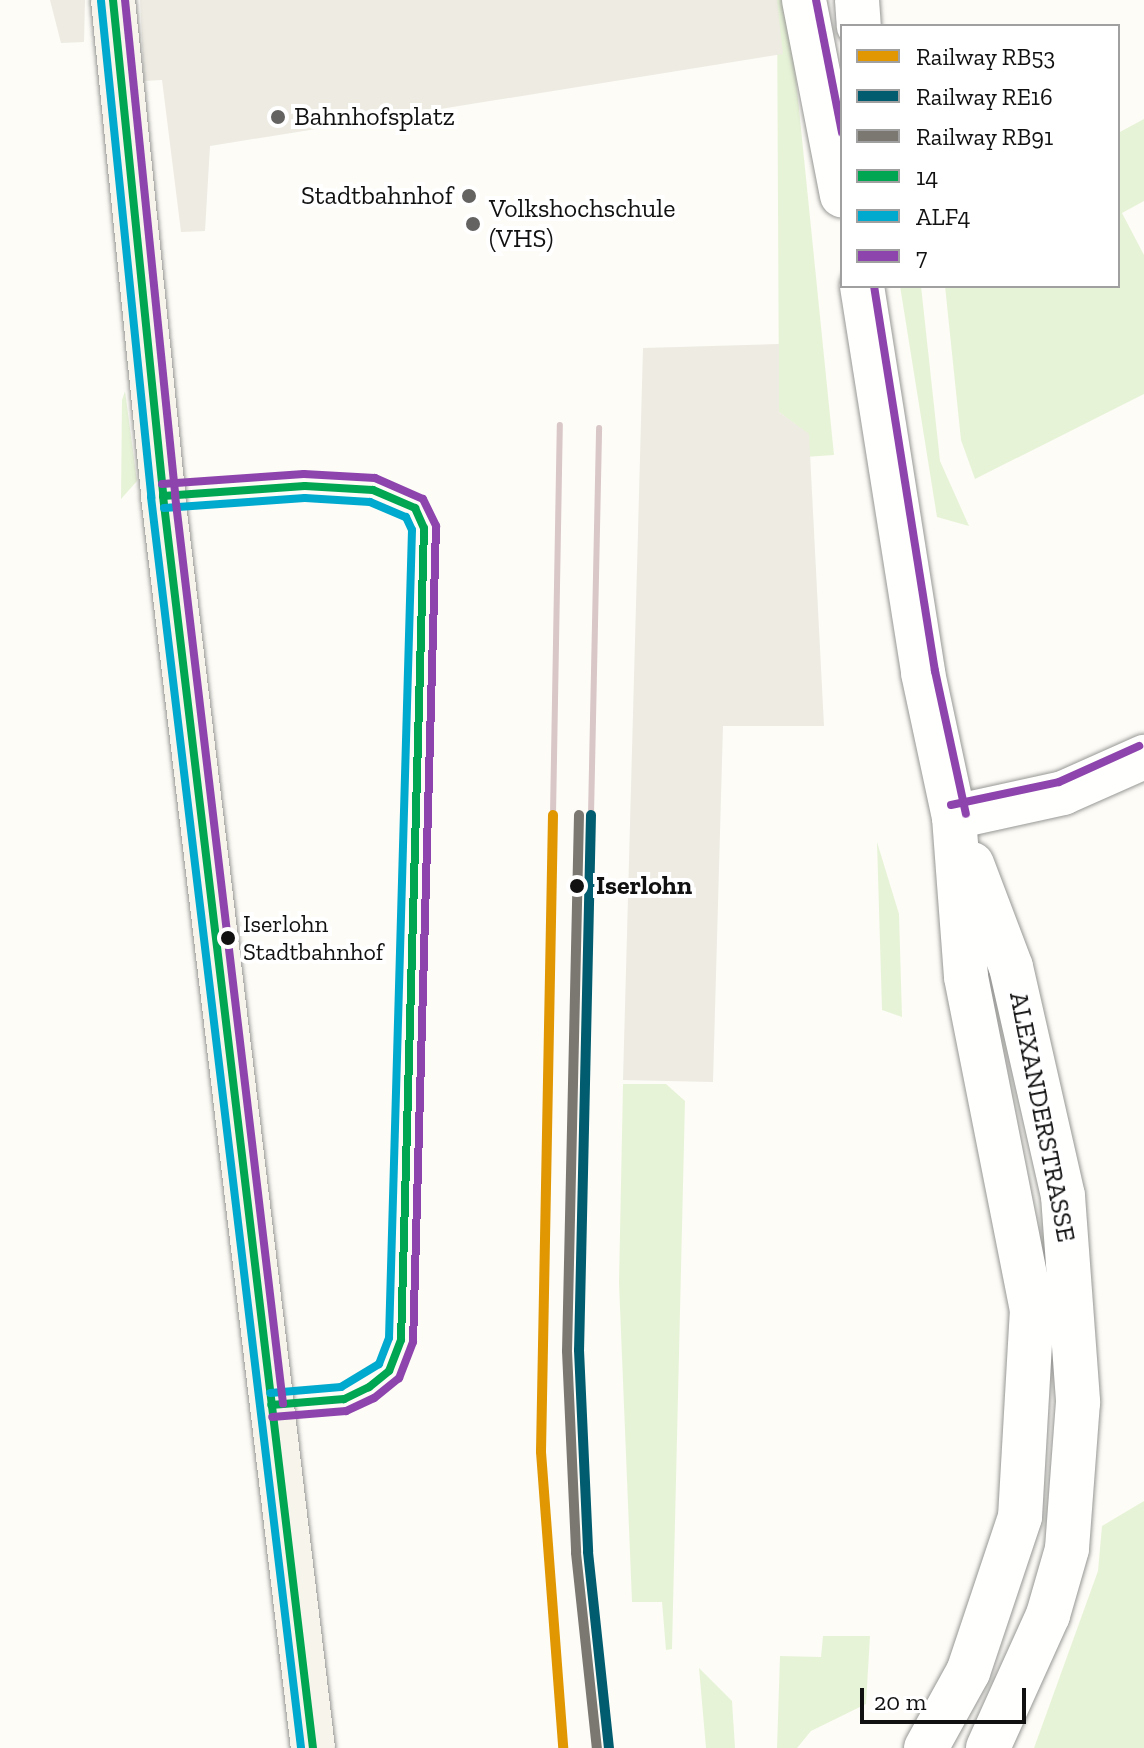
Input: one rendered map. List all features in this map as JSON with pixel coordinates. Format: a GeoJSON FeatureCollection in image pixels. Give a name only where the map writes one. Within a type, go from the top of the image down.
{"type":"FeatureCollection","features":[{"type":"Feature","properties":{"kind":"main road"},"geometry":{"type":"LineString","coordinates":[[113,0],[163,496],[313,1748]]}},
{"type":"Feature","properties":{"kind":"street"},"geometry":{"type":"LineString","coordinates":[[804,0],[840,185]]}},
{"type":"Feature","properties":{"kind":"street"},"geometry":{"type":"LineString","coordinates":[[857,0],[859,24]]}},
{"type":"Feature","properties":{"kind":"street","name":"ALEXANDERSTRASSE"},"geometry":{"type":"LineString","coordinates":[[862,288],[923,673],[954,817],[966,977],[1032,1309],[1030,1402],[1020,1517],[999,1593],[968,1672],[926,1748]]}},
{"type":"Feature","properties":{"kind":"street"},"geometry":{"type":"LineString","coordinates":[[954,817],[1063,793],[1144,757]]}},
{"type":"Feature","properties":{"kind":"street","name":"ALEXANDERSTRASSE"},"geometry":{"type":"LineString","coordinates":[[954,817],[1011,967],[1063,1196],[1076,1304],[1077,1480],[1067,1549],[1033,1652],[988,1748]]}},
{"type":"Feature","properties":{"kind":"green space"},"geometry":{"type":"Polygon","coordinates":[[[777,0],[788,0],[834,455],[805,457],[808,434],[779,412],[777,0]]]}},
{"type":"Feature","properties":{"kind":"green space"},"geometry":{"type":"Polygon","coordinates":[[[1144,119],[1144,201],[1122,213],[1144,255],[1144,394],[975,479],[961,440],[945,288],[1120,288],[1120,132],[1144,119]]]}},
{"type":"Feature","properties":{"kind":"green space"},"geometry":{"type":"Polygon","coordinates":[[[900,288],[921,288],[940,461],[969,526],[937,517],[900,288]]]}},
{"type":"Feature","properties":{"kind":"green space"},"geometry":{"type":"Polygon","coordinates":[[[125,391],[137,481],[121,499],[122,400],[125,391]]]}},
{"type":"Feature","properties":{"kind":"green space"},"geometry":{"type":"Polygon","coordinates":[[[877,842],[899,914],[902,1017],[882,1010],[877,842]]]}},
{"type":"Feature","properties":{"kind":"green space"},"geometry":{"type":"Polygon","coordinates":[[[623,1084],[666,1084],[685,1101],[672,1649],[666,1650],[662,1602],[632,1602],[619,1283],[623,1084]]]}},
{"type":"Feature","properties":{"kind":"green space"},"geometry":{"type":"Polygon","coordinates":[[[1144,1501],[1144,1748],[1034,1748],[1098,1571],[1102,1526],[1144,1501]]]}},
{"type":"Feature","properties":{"kind":"green space"},"geometry":{"type":"Polygon","coordinates":[[[823,1636],[870,1636],[866,1704],[811,1731],[797,1748],[777,1748],[780,1656],[821,1657],[823,1636]]]}},
{"type":"Feature","properties":{"kind":"green space"},"geometry":{"type":"Polygon","coordinates":[[[699,1668],[732,1701],[735,1748],[706,1748],[699,1668]]]}},
{"type":"Feature","properties":{"kind":"shaded area"},"geometry":{"type":"Polygon","coordinates":[[[50,0],[85,0],[84,42],[61,43],[50,0]]]}},
{"type":"Feature","properties":{"kind":"shaded area","name":"Bahnhofsplatz"},"geometry":{"type":"Polygon","coordinates":[[[140,0],[777,0],[783,54],[210,146],[205,231],[181,232],[162,80],[144,81],[140,0]]]}},
{"type":"Feature","properties":{"kind":"shaded area"},"geometry":{"type":"Polygon","coordinates":[[[779,344],[779,412],[809,434],[824,726],[723,726],[713,1082],[623,1080],[643,348],[779,344]]]}},
{"type":"Feature","properties":{"kind":"railway"},"geometry":{"type":"LineString","coordinates":[[553,815],[560,425]]}},
{"type":"Feature","properties":{"kind":"railway"},"geometry":{"type":"LineString","coordinates":[[591,815],[599,428]]}},
{"type":"Feature","properties":{"kind":"rail line","name":"RB53"},"geometry":{"type":"LineString","coordinates":[[553,815],[541,1452],[563,1748]]}},
{"type":"Feature","properties":{"kind":"rail line","name":"RB91"},"geometry":{"type":"LineString","coordinates":[[579,815],[567,1351],[576,1553],[597,1748]]}},
{"type":"Feature","properties":{"kind":"rail line","name":"RE16"},"geometry":{"type":"LineString","coordinates":[[591,815],[579,1350],[588,1552],[609,1748]]}},
{"type":"Feature","properties":{"kind":"transit line","name":"14"},"geometry":{"type":"LineString","coordinates":[[113,0],[163,496],[313,1748]]}},
{"type":"Feature","properties":{"kind":"transit line","name":"7"},"geometry":{"type":"LineString","coordinates":[[125,0],[175,495],[283,1404]]}},
{"type":"Feature","properties":{"kind":"transit line","name":"7"},"geometry":{"type":"LineString","coordinates":[[816,0],[840,122]]}},
{"type":"Feature","properties":{"kind":"transit line","name":"ALF4"},"geometry":{"type":"LineString","coordinates":[[101,1],[151,497],[301,1748]]}},
{"type":"Feature","properties":{"kind":"transit line","name":"7"},"geometry":{"type":"LineString","coordinates":[[874,288],[935,671],[966,814]]}},
{"type":"Feature","properties":{"kind":"transit line","name":"7"},"geometry":{"type":"LineString","coordinates":[[162,484],[304,474],[375,478],[423,499],[436,526],[413,1342],[399,1378],[374,1398],[346,1411],[272,1417]]}},
{"type":"Feature","properties":{"kind":"transit line","name":"14"},"geometry":{"type":"LineString","coordinates":[[163,496],[305,486],[373,490],[415,508],[424,528],[401,1340],[389,1371],[369,1387],[344,1399],[271,1405]]}},
{"type":"Feature","properties":{"kind":"transit line","name":"ALF4"},"geometry":{"type":"LineString","coordinates":[[164,508],[305,498],[370,502],[406,517],[412,530],[389,1338],[379,1364],[341,1387],[270,1393]]}},
{"type":"Feature","properties":{"kind":"transit line","name":"7"},"geometry":{"type":"LineString","coordinates":[[951,805],[1059,782],[1139,746]]}},
{"type":"Feature","properties":{"kind":"place","name":"Bahnhofsplatz"},"geometry":{"type":"Point","coordinates":[278,117]}},
{"type":"Feature","properties":{"kind":"place","name":"Stadtbahnhof"},"geometry":{"type":"Point","coordinates":[469,196]}},
{"type":"Feature","properties":{"kind":"place","name":"Volkshochschule (VHS)"},"geometry":{"type":"Point","coordinates":[473,224]}},
{"type":"Feature","properties":{"kind":"place","name":"Iserlohn"},"geometry":{"type":"Point","coordinates":[577,886]}},
{"type":"Feature","properties":{"kind":"place","name":"Iserlohn Stadtbahnhof"},"geometry":{"type":"Point","coordinates":[228,938]}}]}
